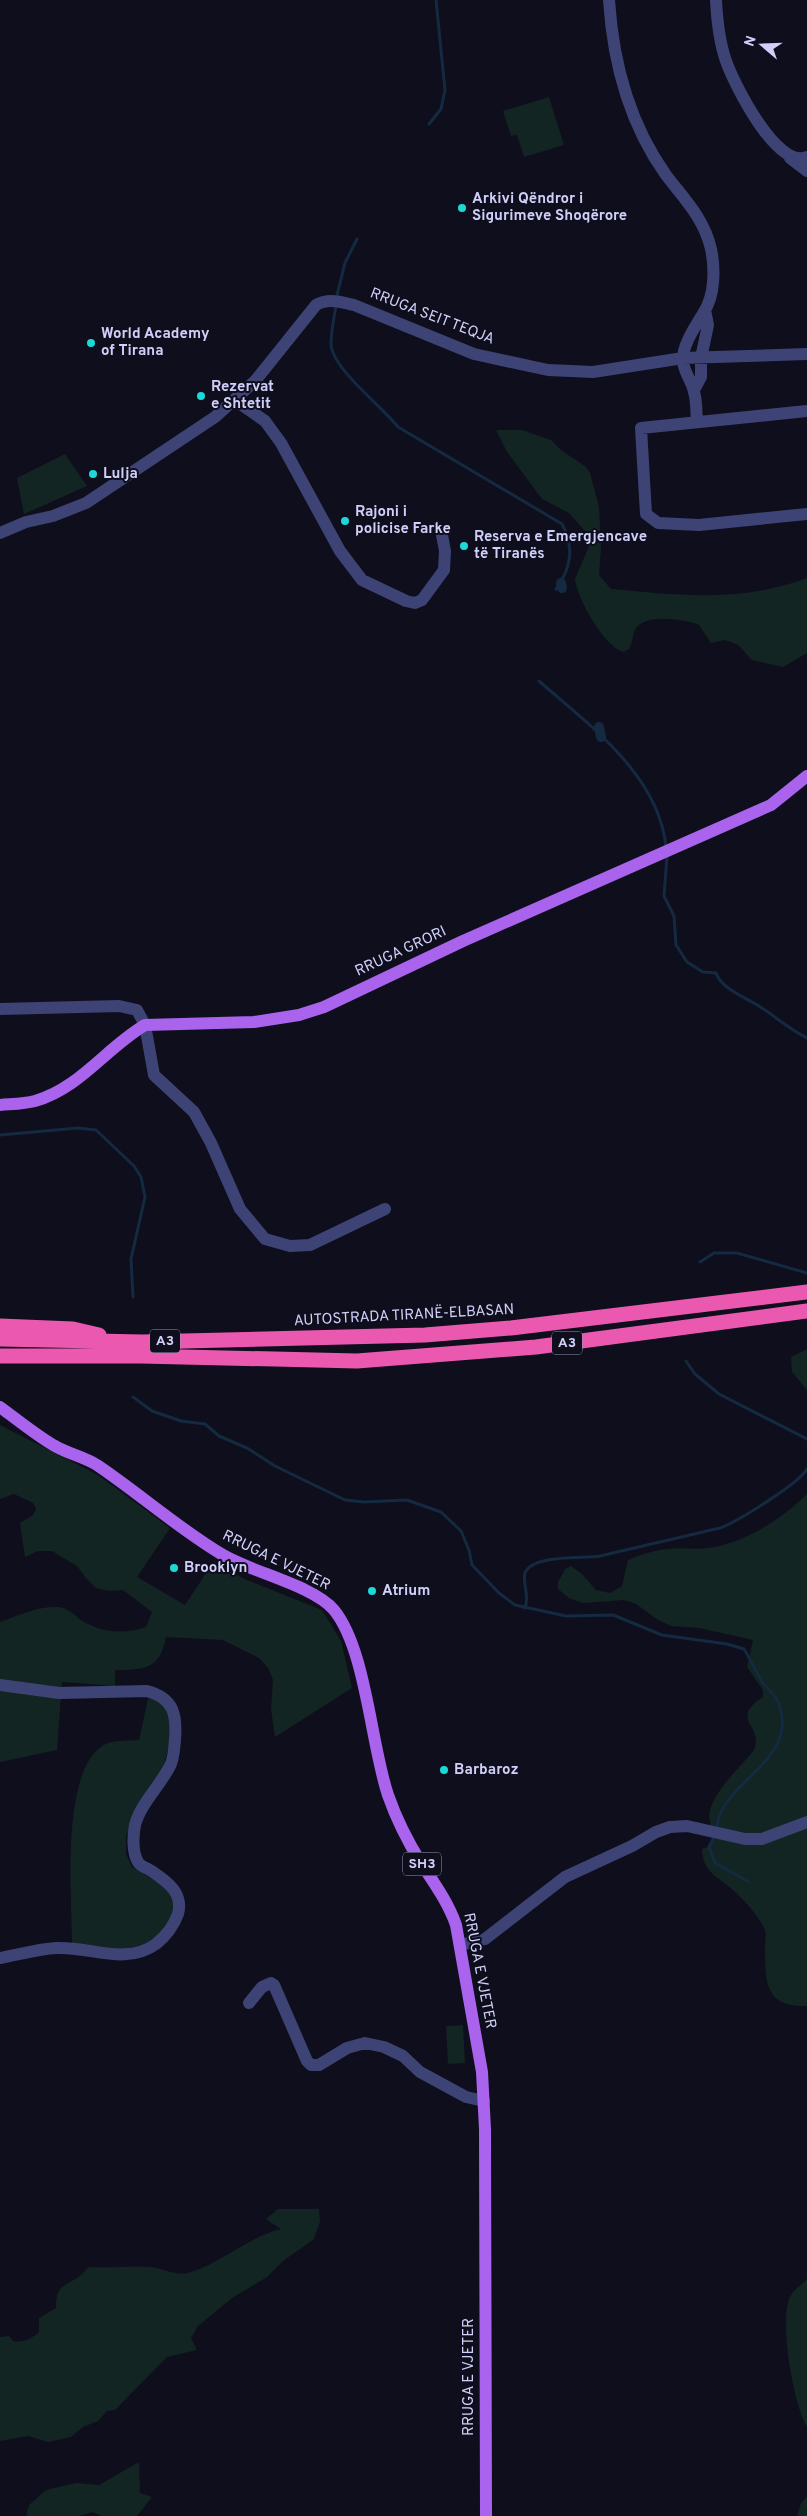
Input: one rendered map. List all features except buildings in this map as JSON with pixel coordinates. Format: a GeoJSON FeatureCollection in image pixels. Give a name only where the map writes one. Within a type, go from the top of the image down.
{"type":"FeatureCollection","features":[{"type":"Feature","properties":{"kind":"highway","name":"AUTOSTRADA TIRANË-ELBASAN"},"geometry":{"type":"LineString","coordinates":[[0,1339],[114,1341],[319,1339],[425,1335],[511,1328],[807,1292]]}},
{"type":"Feature","properties":{"kind":"highway","name":"A3"},"geometry":{"type":"LineString","coordinates":[[0,1356],[141,1356],[357,1361],[536,1347],[807,1310]]}},
{"type":"Feature","properties":{"kind":"highway"},"geometry":{"type":"LineString","coordinates":[[0,1326],[73,1329],[100,1335],[114,1341]]}},
{"type":"Feature","properties":{"kind":"main road","name":"RRUGA GRORI"},"geometry":{"type":"LineString","coordinates":[[145,1025],[254,1022],[299,1015],[324,1007],[463,941],[771,805],[807,776]]}},
{"type":"Feature","properties":{"kind":"main road"},"geometry":{"type":"LineString","coordinates":[[0,1104],[34,1101],[69,1086],[81,1078],[130,1034],[145,1025]]}},
{"type":"Feature","properties":{"kind":"main road","name":"RRUGA E VJETER"},"geometry":{"type":"LineString","coordinates":[[0,1407],[57,1448],[96,1464],[224,1555],[264,1575],[310,1592],[334,1610],[348,1634],[358,1667],[388,1797],[420,1861],[451,1910],[460,1944],[482,2072],[484,2101],[486,2516]]}},
{"type":"Feature","properties":{"kind":"street"},"geometry":{"type":"LineString","coordinates":[[609,0],[620,81],[630,107],[650,148],[666,175],[693,208],[708,239],[713,276],[705,310],[696,323],[683,358],[686,376],[694,390],[697,422]]}},
{"type":"Feature","properties":{"kind":"street"},"geometry":{"type":"LineString","coordinates":[[716,0],[722,46],[732,77],[760,124],[775,144],[807,171]]}},
{"type":"Feature","properties":{"kind":"street"},"geometry":{"type":"LineString","coordinates":[[790,158],[797,160],[807,157]]}},
{"type":"Feature","properties":{"kind":"street","name":"RRUGA SEIT TEQJA"},"geometry":{"type":"LineString","coordinates":[[0,533],[86,502],[215,418],[255,381],[316,305],[324,302],[336,301],[354,305],[474,354],[525,367],[570,372],[592,372],[683,358],[807,354]]}},
{"type":"Feature","properties":{"kind":"street"},"geometry":{"type":"LineString","coordinates":[[694,390],[701,377],[701,358],[708,325],[705,310]]}},
{"type":"Feature","properties":{"kind":"street"},"geometry":{"type":"LineString","coordinates":[[237,398],[242,405],[265,420],[281,443],[340,551],[362,580],[406,601],[415,603],[422,600],[444,570],[445,551],[442,535]]}},
{"type":"Feature","properties":{"kind":"street"},"geometry":{"type":"LineString","coordinates":[[807,411],[641,428],[646,514],[658,523],[699,525],[807,514]]}},
{"type":"Feature","properties":{"kind":"street"},"geometry":{"type":"LineString","coordinates":[[0,1009],[76,1009],[119,1006],[137,1010],[145,1025],[154,1075],[194,1112],[211,1143],[240,1209],[265,1239],[290,1246],[310,1245],[385,1209]]}},
{"type":"Feature","properties":{"kind":"street"},"geometry":{"type":"LineString","coordinates":[[0,1685],[59,1693],[147,1690],[159,1694],[167,1702],[174,1713],[177,1723],[171,1764],[139,1814],[135,1826],[134,1853],[138,1863],[174,1888],[179,1895],[179,1903],[174,1923],[166,1934],[156,1944],[140,1952],[123,1954],[56,1948],[0,1958]]}},
{"type":"Feature","properties":{"kind":"street"},"geometry":{"type":"LineString","coordinates":[[460,1944],[485,1938],[565,1877],[632,1846],[656,1832],[670,1827],[687,1826],[745,1839],[762,1839],[807,1822]]}},
{"type":"Feature","properties":{"kind":"street"},"geometry":{"type":"LineString","coordinates":[[249,2003],[266,1984],[274,1985],[307,2061],[312,2065],[319,2065],[347,2048],[366,2043],[384,2047],[403,2056],[420,2072],[466,2096],[484,2101]]}},
{"type":"Feature","properties":{"kind":"green space"},"geometry":{"type":"Polygon","coordinates":[[[549,97],[564,145],[524,157],[517,135],[511,136],[503,111],[549,97]]]}},
{"type":"Feature","properties":{"kind":"green space"},"geometry":{"type":"Polygon","coordinates":[[[496,430],[522,430],[551,440],[561,450],[586,467],[590,473],[599,507],[601,548],[599,575],[611,589],[686,595],[734,594],[782,586],[807,578],[807,653],[783,667],[752,660],[738,645],[724,640],[711,643],[699,625],[675,619],[646,621],[635,630],[629,649],[623,652],[615,648],[607,641],[586,609],[575,579],[592,539],[569,513],[542,499],[507,452],[496,430]]]}},
{"type":"Feature","properties":{"kind":"green space"},"geometry":{"type":"Polygon","coordinates":[[[65,454],[87,486],[24,514],[17,478],[65,454]]]}},
{"type":"Feature","properties":{"kind":"green space"},"geometry":{"type":"Polygon","coordinates":[[[807,1350],[807,1390],[792,1372],[791,1357],[807,1350]]]}},
{"type":"Feature","properties":{"kind":"green space"},"geometry":{"type":"Polygon","coordinates":[[[0,1425],[98,1475],[170,1528],[137,1577],[185,1605],[214,1561],[242,1578],[322,1610],[341,1641],[352,1688],[275,1737],[271,1709],[273,1680],[268,1668],[259,1658],[223,1640],[166,1637],[160,1656],[150,1666],[115,1670],[115,1686],[62,1682],[57,1750],[0,1762],[0,1622],[35,1610],[61,1607],[82,1621],[101,1629],[108,1631],[131,1631],[146,1627],[152,1612],[123,1590],[109,1591],[96,1588],[77,1566],[52,1551],[38,1551],[25,1557],[20,1523],[33,1515],[36,1509],[33,1503],[14,1494],[0,1499],[0,1425]]]}},
{"type":"Feature","properties":{"kind":"green space"},"geometry":{"type":"Polygon","coordinates":[[[807,1494],[807,2006],[782,2002],[770,1990],[766,1970],[766,1934],[764,1928],[746,1903],[708,1869],[703,1857],[702,1849],[709,1847],[713,1838],[709,1816],[713,1802],[723,1786],[754,1750],[755,1734],[747,1717],[748,1711],[763,1697],[763,1690],[747,1667],[753,1640],[699,1628],[671,1626],[658,1620],[636,1604],[624,1600],[583,1603],[569,1598],[558,1589],[558,1582],[565,1569],[571,1566],[582,1574],[596,1590],[610,1593],[622,1586],[628,1560],[658,1550],[721,1546],[761,1529],[786,1512],[807,1494]]]}},
{"type":"Feature","properties":{"kind":"green space"},"geometry":{"type":"Polygon","coordinates":[[[149,1694],[167,1709],[173,1730],[163,1769],[138,1805],[126,1836],[126,1854],[132,1867],[172,1891],[174,1910],[172,1917],[159,1935],[147,1944],[134,1949],[120,1951],[72,1943],[70,1865],[75,1803],[82,1776],[92,1755],[108,1743],[139,1740],[149,1694]]]}},
{"type":"Feature","properties":{"kind":"green space"},"geometry":{"type":"Polygon","coordinates":[[[463,2025],[465,2063],[448,2064],[446,2026],[463,2025]]]}},
{"type":"Feature","properties":{"kind":"green space"},"geometry":{"type":"Polygon","coordinates":[[[278,2209],[319,2209],[320,2221],[314,2239],[283,2261],[267,2277],[232,2298],[198,2326],[191,2338],[197,2350],[167,2357],[115,2410],[107,2411],[98,2421],[83,2427],[71,2437],[48,2442],[28,2436],[0,2441],[0,2337],[9,2336],[13,2341],[20,2341],[27,2340],[39,2332],[39,2318],[56,2308],[57,2298],[62,2287],[83,2274],[88,2267],[149,2267],[175,2273],[191,2272],[203,2268],[258,2238],[281,2229],[266,2219],[278,2209]]]}},
{"type":"Feature","properties":{"kind":"green space"},"geometry":{"type":"Polygon","coordinates":[[[807,2279],[807,2427],[797,2401],[789,2364],[786,2326],[790,2296],[807,2279]]]}},
{"type":"Feature","properties":{"kind":"green space"},"geometry":{"type":"Polygon","coordinates":[[[139,2462],[140,2493],[152,2497],[137,2516],[101,2516],[93,2512],[79,2516],[26,2516],[29,2505],[46,2490],[76,2483],[99,2485],[139,2462]]]}},
{"type":"Feature","properties":{"kind":"green space"},"geometry":{"type":"Polygon","coordinates":[[[807,2497],[807,2516],[797,2516],[801,2503],[807,2497]]]}},
{"type":"Feature","properties":{"kind":"waterway"},"geometry":{"type":"LineString","coordinates":[[429,124],[441,109],[445,90],[436,0]]}},
{"type":"Feature","properties":{"kind":"waterway"},"geometry":{"type":"LineString","coordinates":[[336,299],[345,263],[357,239]]}},
{"type":"Feature","properties":{"kind":"waterway"},"geometry":{"type":"LineString","coordinates":[[336,306],[331,339],[334,354],[349,376],[398,427],[562,524],[566,532],[570,557],[565,573],[556,589]]}},
{"type":"Feature","properties":{"kind":"waterway"},"geometry":{"type":"LineString","coordinates":[[561,583],[562,588]]}},
{"type":"Feature","properties":{"kind":"waterway"},"geometry":{"type":"LineString","coordinates":[[539,681],[599,734],[636,774],[650,797],[661,821],[666,847]]}},
{"type":"Feature","properties":{"kind":"waterway"},"geometry":{"type":"LineString","coordinates":[[599,727],[601,737]]}},
{"type":"Feature","properties":{"kind":"waterway"},"geometry":{"type":"LineString","coordinates":[[667,856],[664,896],[674,916],[676,945],[687,962],[703,972],[716,973],[723,984],[729,989],[807,1038]]}},
{"type":"Feature","properties":{"kind":"waterway"},"geometry":{"type":"LineString","coordinates":[[0,1135],[78,1128],[96,1130],[134,1166],[141,1177],[145,1197],[131,1259],[133,1297]]}},
{"type":"Feature","properties":{"kind":"waterway"},"geometry":{"type":"LineString","coordinates":[[700,1262],[714,1253],[737,1253],[807,1273]]}},
{"type":"Feature","properties":{"kind":"waterway"},"geometry":{"type":"LineString","coordinates":[[686,1361],[695,1374],[719,1394],[807,1439]]}},
{"type":"Feature","properties":{"kind":"waterway"},"geometry":{"type":"LineString","coordinates":[[133,1397],[152,1411],[181,1421],[205,1424],[219,1436],[247,1448],[275,1466],[345,1500],[364,1502],[407,1500],[441,1512],[461,1531],[469,1550],[472,1565],[499,1593],[515,1605],[566,1616],[613,1615],[662,1635],[727,1644],[744,1649],[763,1683],[778,1701],[782,1724],[778,1741],[769,1757],[730,1797],[721,1812],[717,1828]]}},
{"type":"Feature","properties":{"kind":"waterway"},"geometry":{"type":"LineString","coordinates":[[525,1608],[527,1598],[524,1581],[525,1573],[537,1563],[559,1558],[600,1556],[720,1528],[766,1502],[792,1484],[807,1469]]}},
{"type":"Feature","properties":{"kind":"waterway"},"geometry":{"type":"LineString","coordinates":[[713,1839],[709,1847],[715,1863],[749,1882]]}},
{"type":"Feature","properties":{"kind":"place","name":"Arkivi Qëndror i Sigurimeve Shoqërore"},"geometry":{"type":"Point","coordinates":[462,208]}},
{"type":"Feature","properties":{"kind":"place","name":"World Academy of Tirana"},"geometry":{"type":"Point","coordinates":[91,343]}},
{"type":"Feature","properties":{"kind":"place","name":"Rezervat e Shtetit"},"geometry":{"type":"Point","coordinates":[201,396]}},
{"type":"Feature","properties":{"kind":"place","name":"Lulja"},"geometry":{"type":"Point","coordinates":[93,474]}},
{"type":"Feature","properties":{"kind":"place","name":"Rajoni i policise Farke"},"geometry":{"type":"Point","coordinates":[345,521]}},
{"type":"Feature","properties":{"kind":"place","name":"Reserva e Emergjencave të Tiranës"},"geometry":{"type":"Point","coordinates":[464,546]}},
{"type":"Feature","properties":{"kind":"place","name":"Brooklyn"},"geometry":{"type":"Point","coordinates":[174,1568]}},
{"type":"Feature","properties":{"kind":"place","name":"Atrium"},"geometry":{"type":"Point","coordinates":[372,1591]}},
{"type":"Feature","properties":{"kind":"place","name":"Barbaroz"},"geometry":{"type":"Point","coordinates":[444,1770]}}]}
